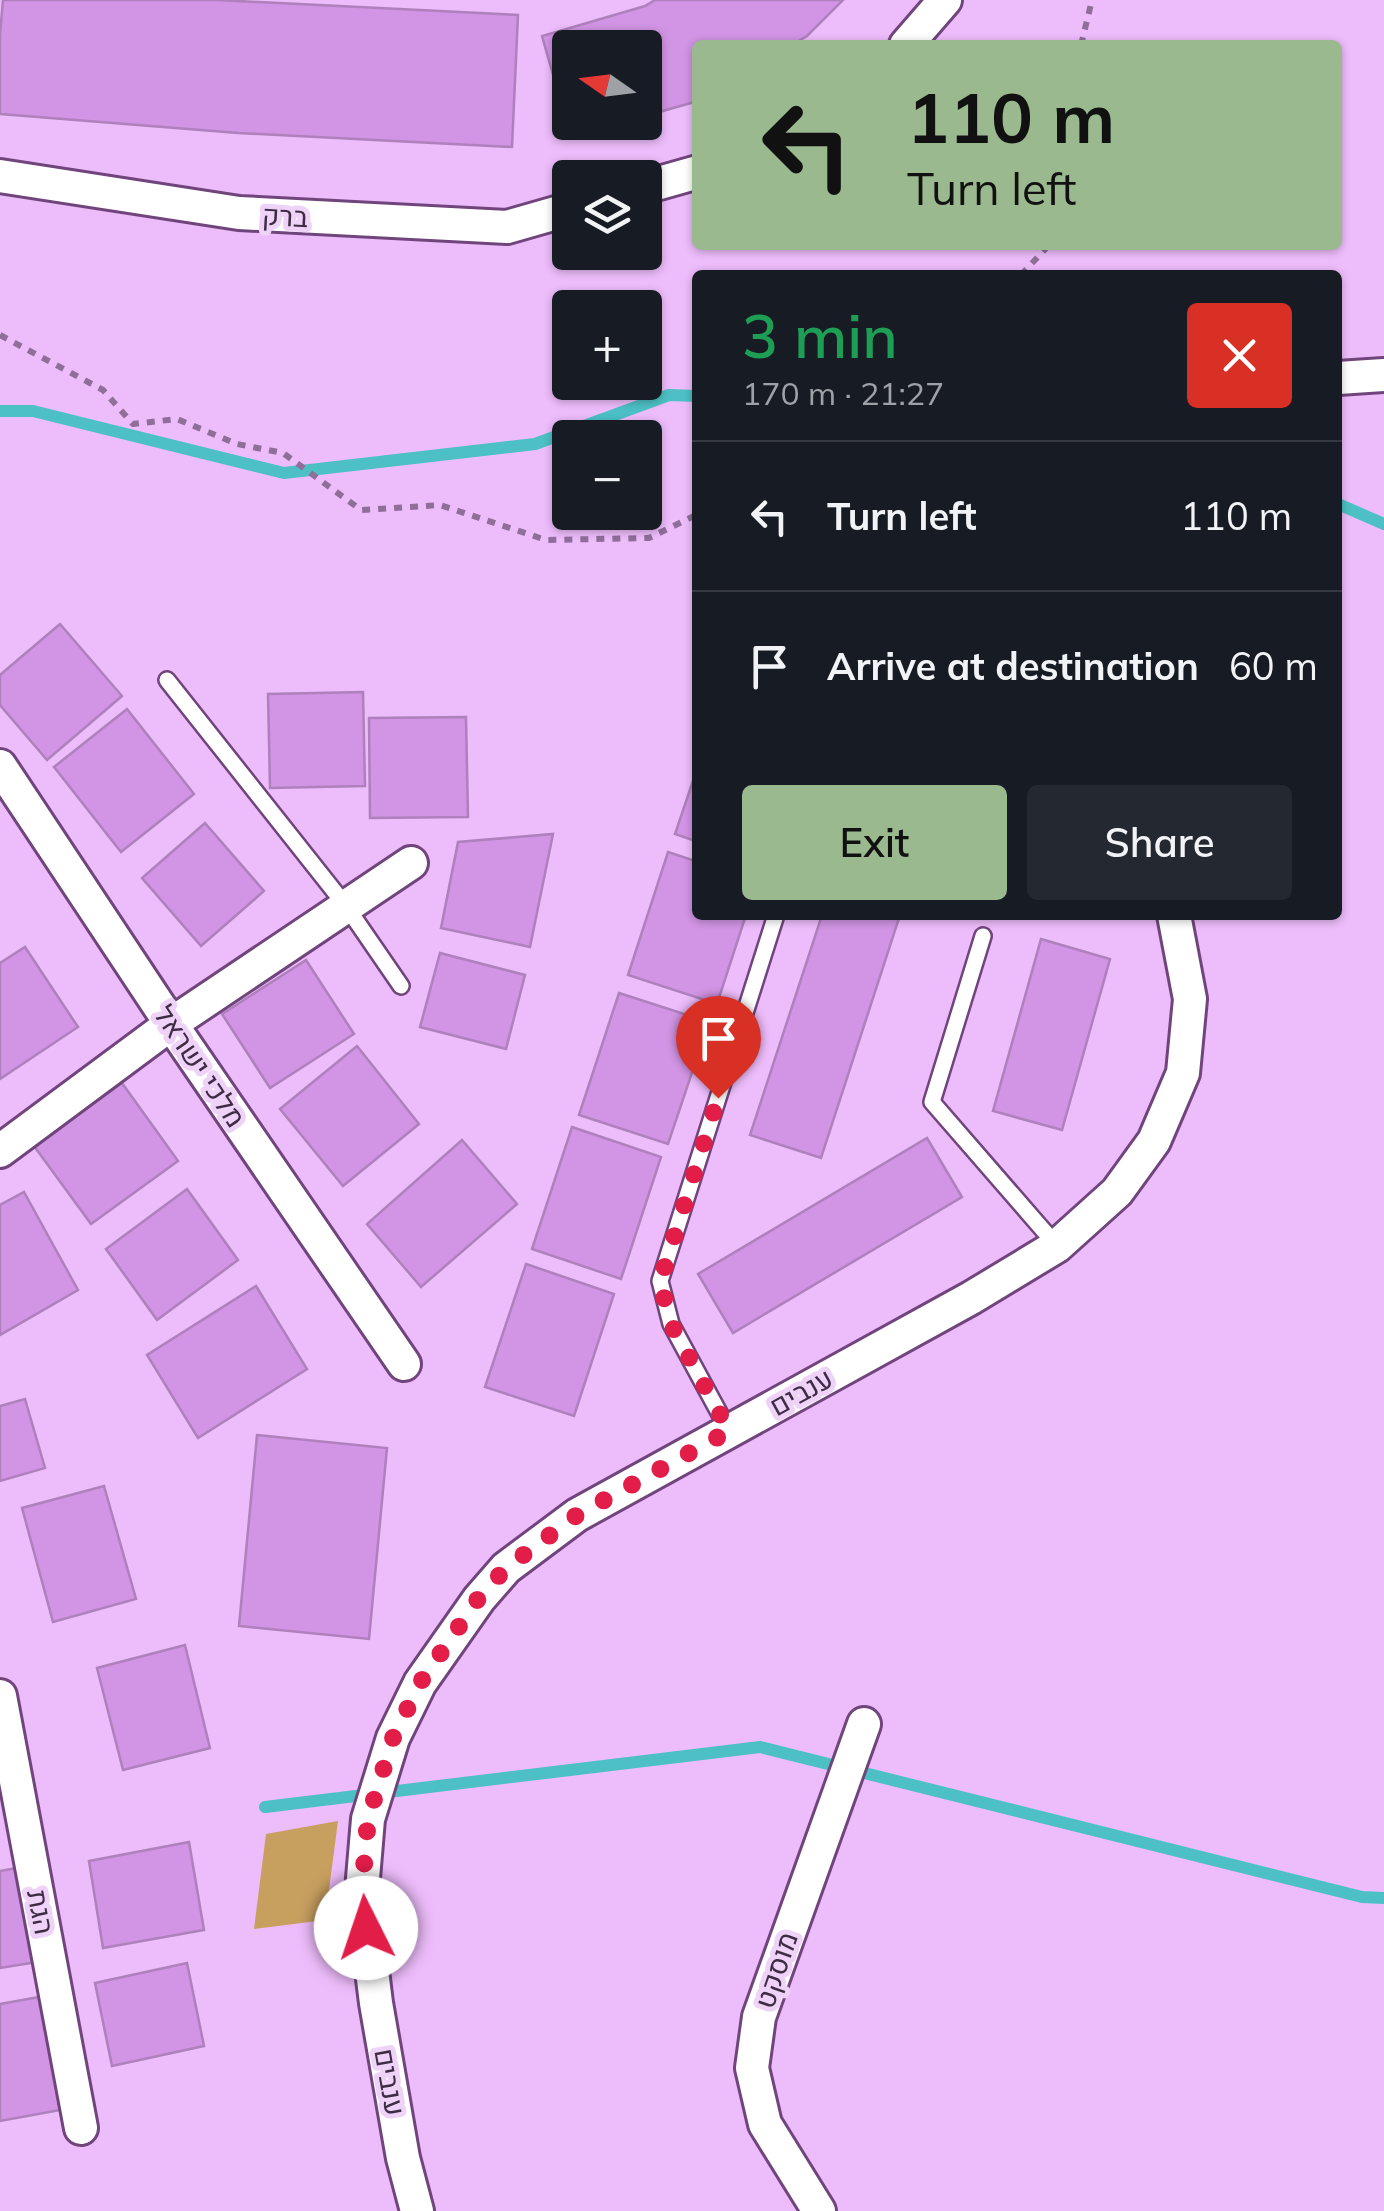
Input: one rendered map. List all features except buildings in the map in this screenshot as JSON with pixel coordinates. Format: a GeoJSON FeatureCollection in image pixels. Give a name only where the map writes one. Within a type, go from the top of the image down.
{"type":"FeatureCollection","features":[{"type":"Feature","properties":{"kind":"street"},"geometry":{"type":"LineString","coordinates":[[910,40],[945,0]]}},
{"type":"Feature","properties":{"kind":"street"},"geometry":{"type":"LineString","coordinates":[[662,183],[692,174]]}},
{"type":"Feature","properties":{"kind":"street","name":"ברק"},"geometry":{"type":"LineString","coordinates":[[0,176],[239,213],[507,227],[552,214]]}},
{"type":"Feature","properties":{"kind":"street"},"geometry":{"type":"LineString","coordinates":[[1342,378],[1384,375]]}},
{"type":"Feature","properties":{"kind":"street","name":"מלכי ישראל"},"geometry":{"type":"LineString","coordinates":[[0,766],[404,1364]]}},
{"type":"Feature","properties":{"kind":"street"},"geometry":{"type":"LineString","coordinates":[[0,1151],[172,1024],[411,863]]}},
{"type":"Feature","properties":{"kind":"street","name":"ענבים"},"geometry":{"type":"LineString","coordinates":[[417,2211],[400,2144],[362,1890],[368,1819],[393,1738],[420,1683],[478,1599],[506,1568],[577,1515],[971,1298],[1057,1246],[1117,1192],[1154,1142],[1182,1073],[1190,999],[1175,920]]}},
{"type":"Feature","properties":{"kind":"street","name":"הגת"},"geometry":{"type":"LineString","coordinates":[[0,1696],[81,2128]]}},
{"type":"Feature","properties":{"kind":"street","name":"מוסקט"},"geometry":{"type":"LineString","coordinates":[[819,2211],[764,2124],[752,2068],[759,2017],[864,1724]]}},
{"type":"Feature","properties":{"kind":"lane"},"geometry":{"type":"LineString","coordinates":[[167,680],[346,906],[401,986]]}},
{"type":"Feature","properties":{"kind":"lane"},"geometry":{"type":"LineString","coordinates":[[729,1431],[671,1324],[660,1282],[774,920]]}},
{"type":"Feature","properties":{"kind":"lane"},"geometry":{"type":"LineString","coordinates":[[983,936],[932,1102],[1057,1246]]}},
{"type":"Feature","properties":{"kind":"path"},"geometry":{"type":"LineString","coordinates":[[1082,40],[1092,0]]}},
{"type":"Feature","properties":{"kind":"path"},"geometry":{"type":"LineString","coordinates":[[1026,270],[1044,250]]}},
{"type":"Feature","properties":{"kind":"path"},"geometry":{"type":"LineString","coordinates":[[0,335],[103,390],[133,424],[178,419],[236,444],[283,453],[361,510],[440,505],[546,540],[649,538],[692,517]]}},
{"type":"Feature","properties":{"kind":"shaded area"},"geometry":{"type":"Polygon","coordinates":[[[338,1821],[325,1920],[254,1929],[266,1834],[338,1821]]]}},
{"type":"Feature","properties":{"kind":"waterway"},"geometry":{"type":"LineString","coordinates":[[0,411],[33,411],[284,473],[535,444],[669,395],[692,396]]}},
{"type":"Feature","properties":{"kind":"waterway"},"geometry":{"type":"LineString","coordinates":[[1342,506],[1384,524]]}},
{"type":"Feature","properties":{"kind":"waterway"},"geometry":{"type":"LineString","coordinates":[[265,1807],[760,1747],[1362,1897],[1384,1898]]}},
{"type":"Feature","properties":{"kind":"route"},"geometry":{"type":"LineString","coordinates":[[366,1928],[362,1890],[368,1819],[393,1738],[420,1683],[478,1599],[506,1568],[577,1515],[729,1431],[671,1324],[660,1282],[718,1098]]}}]}
